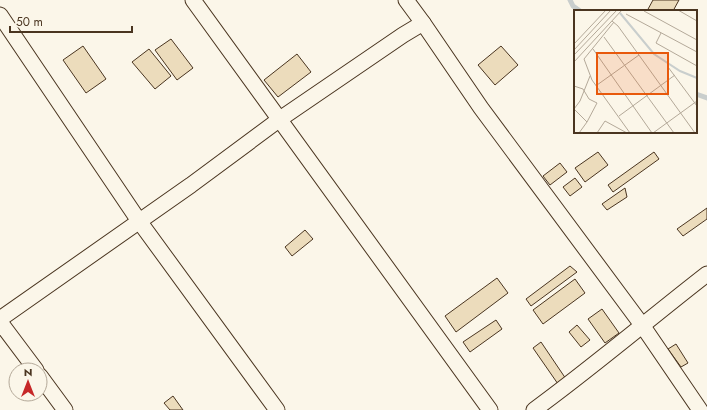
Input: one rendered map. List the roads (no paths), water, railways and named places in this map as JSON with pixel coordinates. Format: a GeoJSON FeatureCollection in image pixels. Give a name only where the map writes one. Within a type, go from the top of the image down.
{"type":"FeatureCollection","features":[{"type":"Feature","properties":{"kind":"street"},"geometry":{"type":"LineString","coordinates":[[193,0],[490,410]]}},
{"type":"Feature","properties":{"kind":"street"},"geometry":{"type":"LineString","coordinates":[[406,0],[481,108],[642,325],[700,410]]}},
{"type":"Feature","properties":{"kind":"street"},"geometry":{"type":"LineString","coordinates":[[0,15],[139,221],[277,410]]}},
{"type":"Feature","properties":{"kind":"street"},"geometry":{"type":"LineString","coordinates":[[0,319],[191,185],[280,119],[403,34],[423,23]]}},
{"type":"Feature","properties":{"kind":"street"},"geometry":{"type":"LineString","coordinates":[[534,410],[577,378],[707,274]]}},
{"type":"Feature","properties":{"kind":"street"},"geometry":{"type":"LineString","coordinates":[[0,322],[30,362]]}},
{"type":"Feature","properties":{"kind":"street"},"geometry":{"type":"LineString","coordinates":[[48,387],[65,410]]}},
{"type":"Feature","properties":{"kind":"waterway"},"geometry":{"type":"LineString","coordinates":[[570,0],[573,6],[579,10]]}},
{"type":"Feature","properties":{"kind":"waterway"},"geometry":{"type":"LineString","coordinates":[[697,94],[707,98]]}}]}
